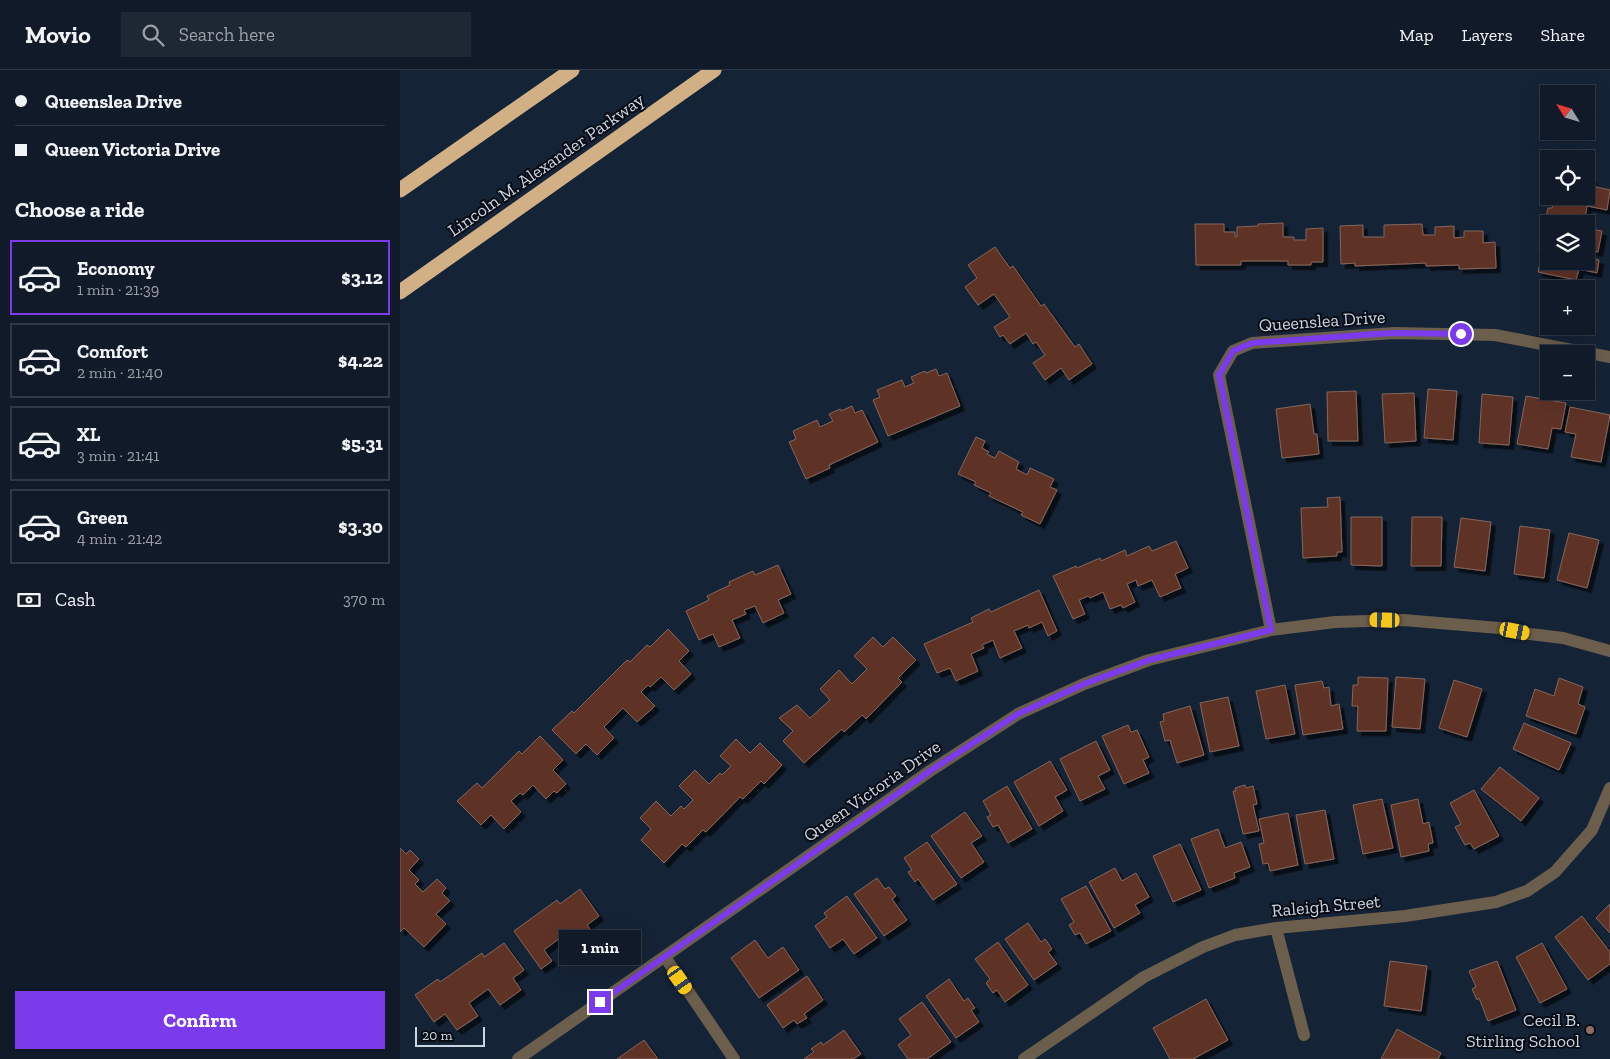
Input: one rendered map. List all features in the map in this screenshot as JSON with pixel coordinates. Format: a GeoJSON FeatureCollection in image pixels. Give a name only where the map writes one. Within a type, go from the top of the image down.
{"type":"FeatureCollection","features":[{"type":"Feature","properties":{"kind":"highway"},"geometry":{"type":"LineString","coordinates":[[400,190],[572,70]]}},
{"type":"Feature","properties":{"kind":"highway","name":"Lincoln M. Alexander Parkway"},"geometry":{"type":"LineString","coordinates":[[400,292],[714,70]]}},
{"type":"Feature","properties":{"kind":"highway"},"geometry":{"type":"LineString","coordinates":[[400,304],[450,256]]}},
{"type":"Feature","properties":{"kind":"street","name":"Queenslea Drive"},"geometry":{"type":"LineString","coordinates":[[1271,630],[1219,375],[1233,351],[1252,343],[1403,333],[1495,335],[1610,356]]}},
{"type":"Feature","properties":{"kind":"street","name":"Queen Victoria Drive"},"geometry":{"type":"LineString","coordinates":[[518,1059],[930,771],[1018,714],[1084,684],[1149,660],[1271,630],[1360,620],[1433,622],[1499,628],[1563,638],[1610,652]]}},
{"type":"Feature","properties":{"kind":"street","name":"Raleigh Street"},"geometry":{"type":"LineString","coordinates":[[1024,1059],[1144,977],[1203,947],[1235,935],[1276,928],[1405,916],[1496,902],[1527,891],[1555,872],[1592,830],[1610,788]]}},
{"type":"Feature","properties":{"kind":"street"},"geometry":{"type":"LineString","coordinates":[[1276,928],[1304,1035]]}},
{"type":"Feature","properties":{"kind":"street"},"geometry":{"type":"LineString","coordinates":[[665,957],[734,1059]]}},
{"type":"Feature","properties":{"kind":"building"},"geometry":{"type":"Polygon","coordinates":[[[1595,187],[1610,190],[1607,210],[1587,206],[1586,215],[1546,215],[1548,208],[1552,208],[1553,205],[1595,205],[1595,187]]]}},
{"type":"Feature","properties":{"kind":"building"},"geometry":{"type":"Polygon","coordinates":[[[1283,223],[1283,237],[1294,237],[1294,240],[1306,240],[1306,229],[1323,228],[1323,262],[1311,262],[1311,265],[1288,265],[1288,261],[1241,261],[1241,265],[1196,265],[1195,224],[1224,224],[1224,232],[1235,232],[1237,237],[1237,227],[1283,223]]]}},
{"type":"Feature","properties":{"kind":"building"},"geometry":{"type":"Polygon","coordinates":[[[1422,224],[1423,235],[1435,235],[1435,227],[1454,226],[1454,238],[1464,237],[1464,231],[1483,231],[1483,243],[1495,242],[1496,268],[1459,269],[1459,265],[1426,266],[1426,263],[1355,266],[1355,263],[1341,264],[1340,226],[1363,225],[1363,237],[1384,237],[1384,225],[1422,224]]]}},
{"type":"Feature","properties":{"kind":"building"},"geometry":{"type":"Polygon","coordinates":[[[1595,230],[1602,231],[1598,252],[1595,252],[1595,230]]]}},
{"type":"Feature","properties":{"kind":"building"},"geometry":{"type":"Polygon","coordinates":[[[995,247],[1010,268],[1013,266],[1041,306],[1044,304],[1075,347],[1079,344],[1092,364],[1069,380],[1061,368],[1045,380],[1033,363],[1045,355],[1036,342],[1033,344],[1026,333],[1010,344],[1003,335],[1000,337],[994,327],[1010,317],[994,294],[978,305],[965,287],[977,278],[968,265],[995,247]]]}},
{"type":"Feature","properties":{"kind":"building"},"geometry":{"type":"Polygon","coordinates":[[[1595,259],[1599,260],[1597,273],[1584,270],[1595,270],[1595,259]]]}},
{"type":"Feature","properties":{"kind":"building"},"geometry":{"type":"Polygon","coordinates":[[[1540,263],[1540,270],[1579,270],[1576,280],[1538,272],[1540,263]]]}},
{"type":"Feature","properties":{"kind":"building"},"geometry":{"type":"Polygon","coordinates":[[[936,369],[939,376],[947,373],[960,406],[888,436],[873,400],[880,397],[877,390],[902,380],[905,387],[914,383],[911,377],[936,369]]]}},
{"type":"Feature","properties":{"kind":"building"},"geometry":{"type":"Polygon","coordinates":[[[1428,389],[1457,391],[1453,440],[1424,438],[1428,389]]]}},
{"type":"Feature","properties":{"kind":"building"},"geometry":{"type":"Polygon","coordinates":[[[1356,391],[1358,441],[1328,441],[1327,392],[1356,391]]]}},
{"type":"Feature","properties":{"kind":"building"},"geometry":{"type":"Polygon","coordinates":[[[1414,393],[1416,441],[1385,443],[1382,394],[1414,393]]]}},
{"type":"Feature","properties":{"kind":"building"},"geometry":{"type":"Polygon","coordinates":[[[1482,394],[1513,397],[1509,445],[1479,443],[1482,394]]]}},
{"type":"Feature","properties":{"kind":"building"},"geometry":{"type":"Polygon","coordinates":[[[1526,396],[1540,400],[1566,403],[1561,429],[1552,428],[1548,449],[1517,444],[1526,396]]]}},
{"type":"Feature","properties":{"kind":"building"},"geometry":{"type":"Polygon","coordinates":[[[1310,404],[1314,434],[1317,434],[1319,454],[1282,458],[1276,409],[1310,404]]]}},
{"type":"Feature","properties":{"kind":"building"},"geometry":{"type":"Polygon","coordinates":[[[852,406],[855,413],[862,410],[878,442],[829,465],[830,468],[806,479],[789,442],[796,439],[793,431],[817,420],[820,427],[833,421],[829,414],[852,406]]]}},
{"type":"Feature","properties":{"kind":"building"},"geometry":{"type":"Polygon","coordinates":[[[1570,407],[1610,415],[1601,462],[1571,457],[1576,434],[1565,432],[1570,407]]]}},
{"type":"Feature","properties":{"kind":"building"},"geometry":{"type":"Polygon","coordinates":[[[976,437],[985,441],[982,448],[989,452],[987,454],[995,458],[999,451],[1019,462],[1016,469],[1027,475],[1030,468],[1054,479],[1050,487],[1057,490],[1040,524],[1021,515],[1023,512],[989,496],[991,493],[974,485],[976,482],[958,474],[976,437]]]}},
{"type":"Feature","properties":{"kind":"building"},"geometry":{"type":"Polygon","coordinates":[[[1340,497],[1342,552],[1337,552],[1337,556],[1303,558],[1301,508],[1328,507],[1327,498],[1340,497]]]}},
{"type":"Feature","properties":{"kind":"building"},"geometry":{"type":"Polygon","coordinates":[[[1351,517],[1382,517],[1382,566],[1351,565],[1351,517]]]}},
{"type":"Feature","properties":{"kind":"building"},"geometry":{"type":"Polygon","coordinates":[[[1412,517],[1442,517],[1441,566],[1411,566],[1412,517]]]}},
{"type":"Feature","properties":{"kind":"building"},"geometry":{"type":"Polygon","coordinates":[[[1461,518],[1491,522],[1485,571],[1454,567],[1461,518]]]}},
{"type":"Feature","properties":{"kind":"building"},"geometry":{"type":"Polygon","coordinates":[[[1520,526],[1550,530],[1544,578],[1514,574],[1520,526]]]}},
{"type":"Feature","properties":{"kind":"building"},"geometry":{"type":"Polygon","coordinates":[[[1569,533],[1599,540],[1587,588],[1557,580],[1569,533]]]}},
{"type":"Feature","properties":{"kind":"building"},"geometry":{"type":"Polygon","coordinates":[[[1176,541],[1188,568],[1175,574],[1181,588],[1160,597],[1152,580],[1138,586],[1136,580],[1127,584],[1135,602],[1123,608],[1121,605],[1110,609],[1103,592],[1090,598],[1088,596],[1079,600],[1085,614],[1073,619],[1053,576],[1100,558],[1101,561],[1125,550],[1127,556],[1149,546],[1152,551],[1176,541]]]}},
{"type":"Feature","properties":{"kind":"building"},"geometry":{"type":"Polygon","coordinates":[[[778,565],[791,594],[778,600],[784,613],[763,623],[755,606],[744,610],[746,614],[732,620],[740,638],[719,647],[713,634],[699,640],[686,611],[709,600],[707,596],[730,585],[729,582],[753,571],[755,575],[778,565]]]}},
{"type":"Feature","properties":{"kind":"building"},"geometry":{"type":"Polygon","coordinates":[[[1039,590],[1057,631],[1048,636],[1042,622],[1029,628],[1028,625],[1014,631],[1022,648],[1000,658],[993,640],[982,645],[984,648],[971,654],[978,671],[956,681],[950,668],[937,673],[924,644],[973,622],[971,618],[989,609],[991,612],[1039,590]]]}},
{"type":"Feature","properties":{"kind":"building"},"geometry":{"type":"Polygon","coordinates":[[[668,629],[689,651],[679,661],[691,674],[674,690],[661,677],[650,687],[648,685],[641,692],[655,706],[637,722],[623,708],[604,727],[614,738],[597,755],[586,744],[576,754],[552,730],[572,711],[574,713],[627,660],[630,662],[647,645],[650,647],[668,629]]]}},
{"type":"Feature","properties":{"kind":"building"},"geometry":{"type":"Polygon","coordinates":[[[873,637],[883,647],[893,637],[916,660],[898,678],[902,682],[866,719],[862,715],[844,732],[842,729],[804,763],[783,741],[793,731],[779,718],[797,705],[810,718],[830,700],[820,689],[839,670],[852,684],[867,669],[854,656],[873,637]]]}},
{"type":"Feature","properties":{"kind":"building"},"geometry":{"type":"Polygon","coordinates":[[[1358,677],[1388,678],[1386,731],[1357,731],[1358,706],[1352,706],[1353,685],[1358,685],[1358,677]]]}},
{"type":"Feature","properties":{"kind":"building"},"geometry":{"type":"Polygon","coordinates":[[[1396,677],[1425,679],[1420,729],[1392,727],[1396,677]]]}},
{"type":"Feature","properties":{"kind":"building"},"geometry":{"type":"Polygon","coordinates":[[[1559,678],[1583,687],[1578,704],[1585,707],[1576,734],[1526,716],[1535,689],[1554,696],[1559,678]]]}},
{"type":"Feature","properties":{"kind":"building"},"geometry":{"type":"Polygon","coordinates":[[[1454,680],[1482,689],[1467,737],[1439,728],[1454,680]]]}},
{"type":"Feature","properties":{"kind":"building"},"geometry":{"type":"Polygon","coordinates":[[[1322,681],[1324,688],[1329,687],[1331,706],[1339,704],[1343,729],[1303,735],[1295,685],[1322,681]]]}},
{"type":"Feature","properties":{"kind":"building"},"geometry":{"type":"Polygon","coordinates":[[[1285,685],[1295,734],[1266,739],[1256,691],[1285,685]]]}},
{"type":"Feature","properties":{"kind":"building"},"geometry":{"type":"Polygon","coordinates":[[[1228,697],[1239,746],[1210,752],[1200,703],[1228,697]]]}},
{"type":"Feature","properties":{"kind":"building"},"geometry":{"type":"Polygon","coordinates":[[[1190,706],[1204,755],[1177,763],[1170,740],[1165,741],[1160,722],[1164,721],[1163,714],[1190,706]]]}},
{"type":"Feature","properties":{"kind":"building"},"geometry":{"type":"Polygon","coordinates":[[[1524,723],[1571,743],[1559,770],[1513,749],[1524,723]]]}},
{"type":"Feature","properties":{"kind":"building"},"geometry":{"type":"Polygon","coordinates":[[[1128,725],[1131,732],[1137,730],[1149,757],[1143,760],[1149,773],[1124,784],[1102,736],[1128,725]]]}},
{"type":"Feature","properties":{"kind":"building"},"geometry":{"type":"Polygon","coordinates":[[[540,736],[563,760],[553,770],[566,784],[557,793],[554,791],[546,799],[533,785],[523,795],[520,793],[511,801],[521,812],[504,829],[491,815],[481,825],[457,801],[477,783],[482,788],[519,751],[522,754],[540,736]]]}},
{"type":"Feature","properties":{"kind":"building"},"geometry":{"type":"Polygon","coordinates":[[[736,739],[750,753],[760,743],[782,765],[764,784],[761,781],[743,799],[740,797],[706,832],[703,830],[686,847],[682,844],[664,863],[641,840],[651,829],[640,818],[656,801],[671,816],[681,806],[684,809],[693,800],[679,786],[695,770],[709,784],[720,773],[722,775],[731,766],[720,756],[736,739]]]}},
{"type":"Feature","properties":{"kind":"building"},"geometry":{"type":"Polygon","coordinates":[[[1096,741],[1110,770],[1098,776],[1105,789],[1080,801],[1060,759],[1096,741]]]}},
{"type":"Feature","properties":{"kind":"building"},"geometry":{"type":"Polygon","coordinates":[[[1050,761],[1067,790],[1055,797],[1063,811],[1039,826],[1014,782],[1050,761]]]}},
{"type":"Feature","properties":{"kind":"building"},"geometry":{"type":"Polygon","coordinates":[[[1500,767],[1539,798],[1521,821],[1481,789],[1500,767]]]}},
{"type":"Feature","properties":{"kind":"building"},"geometry":{"type":"Polygon","coordinates":[[[1245,785],[1246,788],[1253,786],[1257,804],[1253,805],[1259,831],[1243,834],[1233,791],[1236,791],[1235,788],[1245,785]]]}},
{"type":"Feature","properties":{"kind":"building"},"geometry":{"type":"Polygon","coordinates":[[[1007,786],[1032,829],[1008,843],[998,825],[993,827],[987,817],[991,815],[983,801],[1007,786]]]}},
{"type":"Feature","properties":{"kind":"building"},"geometry":{"type":"Polygon","coordinates":[[[1474,790],[1499,836],[1474,849],[1470,843],[1465,845],[1455,827],[1461,824],[1450,803],[1474,790]]]}},
{"type":"Feature","properties":{"kind":"building"},"geometry":{"type":"Polygon","coordinates":[[[1382,799],[1393,848],[1363,854],[1353,805],[1382,799]]]}},
{"type":"Feature","properties":{"kind":"building"},"geometry":{"type":"Polygon","coordinates":[[[1418,799],[1423,824],[1429,822],[1433,843],[1428,844],[1429,851],[1401,857],[1391,805],[1418,799]]]}},
{"type":"Feature","properties":{"kind":"building"},"geometry":{"type":"Polygon","coordinates":[[[1325,810],[1334,859],[1305,864],[1296,815],[1325,810]]]}},
{"type":"Feature","properties":{"kind":"building"},"geometry":{"type":"Polygon","coordinates":[[[965,812],[982,836],[971,843],[984,862],[961,878],[931,836],[965,812]]]}},
{"type":"Feature","properties":{"kind":"building"},"geometry":{"type":"Polygon","coordinates":[[[1288,813],[1298,865],[1270,871],[1268,863],[1263,864],[1259,844],[1264,843],[1259,819],[1288,813]]]}},
{"type":"Feature","properties":{"kind":"building"},"geometry":{"type":"Polygon","coordinates":[[[1218,829],[1225,848],[1241,842],[1250,867],[1234,873],[1235,878],[1209,888],[1191,839],[1218,829]]]}},
{"type":"Feature","properties":{"kind":"building"},"geometry":{"type":"Polygon","coordinates":[[[927,842],[957,884],[933,900],[918,879],[915,882],[908,872],[912,870],[904,858],[927,842]]]}},
{"type":"Feature","properties":{"kind":"building"},"geometry":{"type":"Polygon","coordinates":[[[1180,844],[1201,890],[1173,902],[1153,856],[1180,844]]]}},
{"type":"Feature","properties":{"kind":"building"},"geometry":{"type":"Polygon","coordinates":[[[400,848],[406,854],[410,850],[419,859],[409,870],[419,880],[415,884],[423,892],[437,879],[446,888],[442,893],[450,901],[436,914],[446,924],[424,947],[404,928],[400,932],[400,848]]]}},
{"type":"Feature","properties":{"kind":"building"},"geometry":{"type":"Polygon","coordinates":[[[1115,868],[1122,881],[1136,873],[1149,897],[1135,905],[1140,913],[1114,928],[1089,882],[1115,868]]]}},
{"type":"Feature","properties":{"kind":"building"},"geometry":{"type":"Polygon","coordinates":[[[877,878],[885,889],[889,887],[896,896],[892,899],[907,920],[884,936],[854,894],[877,878]]]}},
{"type":"Feature","properties":{"kind":"building"},"geometry":{"type":"Polygon","coordinates":[[[1086,886],[1111,931],[1086,944],[1080,933],[1075,935],[1069,925],[1074,922],[1061,899],[1086,886]]]}},
{"type":"Feature","properties":{"kind":"building"},"geometry":{"type":"Polygon","coordinates":[[[580,889],[599,916],[587,925],[595,936],[575,950],[564,935],[544,950],[552,961],[541,969],[514,931],[557,900],[560,904],[580,889]]]}},
{"type":"Feature","properties":{"kind":"building"},"geometry":{"type":"Polygon","coordinates":[[[847,896],[877,938],[854,954],[843,939],[830,948],[815,926],[827,917],[824,913],[847,896]]]}},
{"type":"Feature","properties":{"kind":"building"},"geometry":{"type":"Polygon","coordinates":[[[1610,904],[1610,933],[1596,918],[1610,904]]]}},
{"type":"Feature","properties":{"kind":"building"},"geometry":{"type":"Polygon","coordinates":[[[1582,916],[1610,952],[1610,964],[1588,980],[1555,937],[1582,916]]]}},
{"type":"Feature","properties":{"kind":"building"},"geometry":{"type":"Polygon","coordinates":[[[1028,923],[1041,942],[1045,939],[1052,949],[1048,952],[1057,964],[1034,980],[1005,939],[1028,923]]]}},
{"type":"Feature","properties":{"kind":"building"},"geometry":{"type":"Polygon","coordinates":[[[755,940],[768,958],[783,947],[799,970],[759,998],[731,958],[755,940]]]}},
{"type":"Feature","properties":{"kind":"building"},"geometry":{"type":"Polygon","coordinates":[[[998,942],[1028,985],[1005,1002],[997,990],[993,993],[986,983],[990,979],[975,959],[998,942]]]}},
{"type":"Feature","properties":{"kind":"building"},"geometry":{"type":"Polygon","coordinates":[[[504,943],[524,970],[513,978],[521,990],[500,1005],[488,989],[469,1003],[478,1016],[457,1030],[445,1014],[434,1022],[415,995],[438,979],[440,982],[482,953],[484,957],[504,943]]]}},
{"type":"Feature","properties":{"kind":"building"},"geometry":{"type":"Polygon","coordinates":[[[1542,943],[1567,989],[1540,1003],[1516,957],[1542,943]]]}},
{"type":"Feature","properties":{"kind":"building"},"geometry":{"type":"Polygon","coordinates":[[[1390,961],[1427,966],[1421,1011],[1384,1006],[1390,961]]]}},
{"type":"Feature","properties":{"kind":"building"},"geometry":{"type":"Polygon","coordinates":[[[1497,961],[1516,1010],[1488,1021],[1479,998],[1477,1000],[1472,989],[1476,987],[1469,971],[1497,961]]]}},
{"type":"Feature","properties":{"kind":"building"},"geometry":{"type":"Polygon","coordinates":[[[807,976],[823,1000],[804,1014],[807,1018],[797,1024],[794,1020],[783,1028],[767,1005],[807,976]]]}},
{"type":"Feature","properties":{"kind":"building"},"geometry":{"type":"Polygon","coordinates":[[[949,979],[964,1001],[968,998],[975,1008],[971,1010],[979,1022],[956,1038],[926,996],[949,979]]]}},
{"type":"Feature","properties":{"kind":"building"},"geometry":{"type":"Polygon","coordinates":[[[1206,999],[1228,1040],[1193,1059],[1170,1059],[1153,1028],[1206,999]]]}},
{"type":"Feature","properties":{"kind":"building"},"geometry":{"type":"Polygon","coordinates":[[[922,1002],[951,1042],[927,1059],[908,1059],[898,1045],[911,1035],[899,1019],[922,1002]]]}},
{"type":"Feature","properties":{"kind":"building"},"geometry":{"type":"Polygon","coordinates":[[[1397,1029],[1441,1053],[1438,1059],[1381,1059],[1397,1029]]]}},
{"type":"Feature","properties":{"kind":"building"},"geometry":{"type":"Polygon","coordinates":[[[844,1030],[861,1054],[853,1059],[804,1059],[814,1052],[811,1049],[821,1042],[823,1045],[844,1030]]]}},
{"type":"Feature","properties":{"kind":"building"},"geometry":{"type":"Polygon","coordinates":[[[644,1040],[658,1059],[617,1059],[644,1040]]]}},
{"type":"Feature","properties":{"kind":"place","name":"Cecil B. Stirling School"},"geometry":{"type":"Point","coordinates":[1590,1030]}},
{"type":"Feature","properties":{"kind":"route"},"geometry":{"type":"LineString","coordinates":[[600,1002],[930,771],[1018,714],[1084,684],[1149,660],[1271,630],[1219,375],[1233,351],[1252,343],[1394,333],[1461,334]]}}]}
